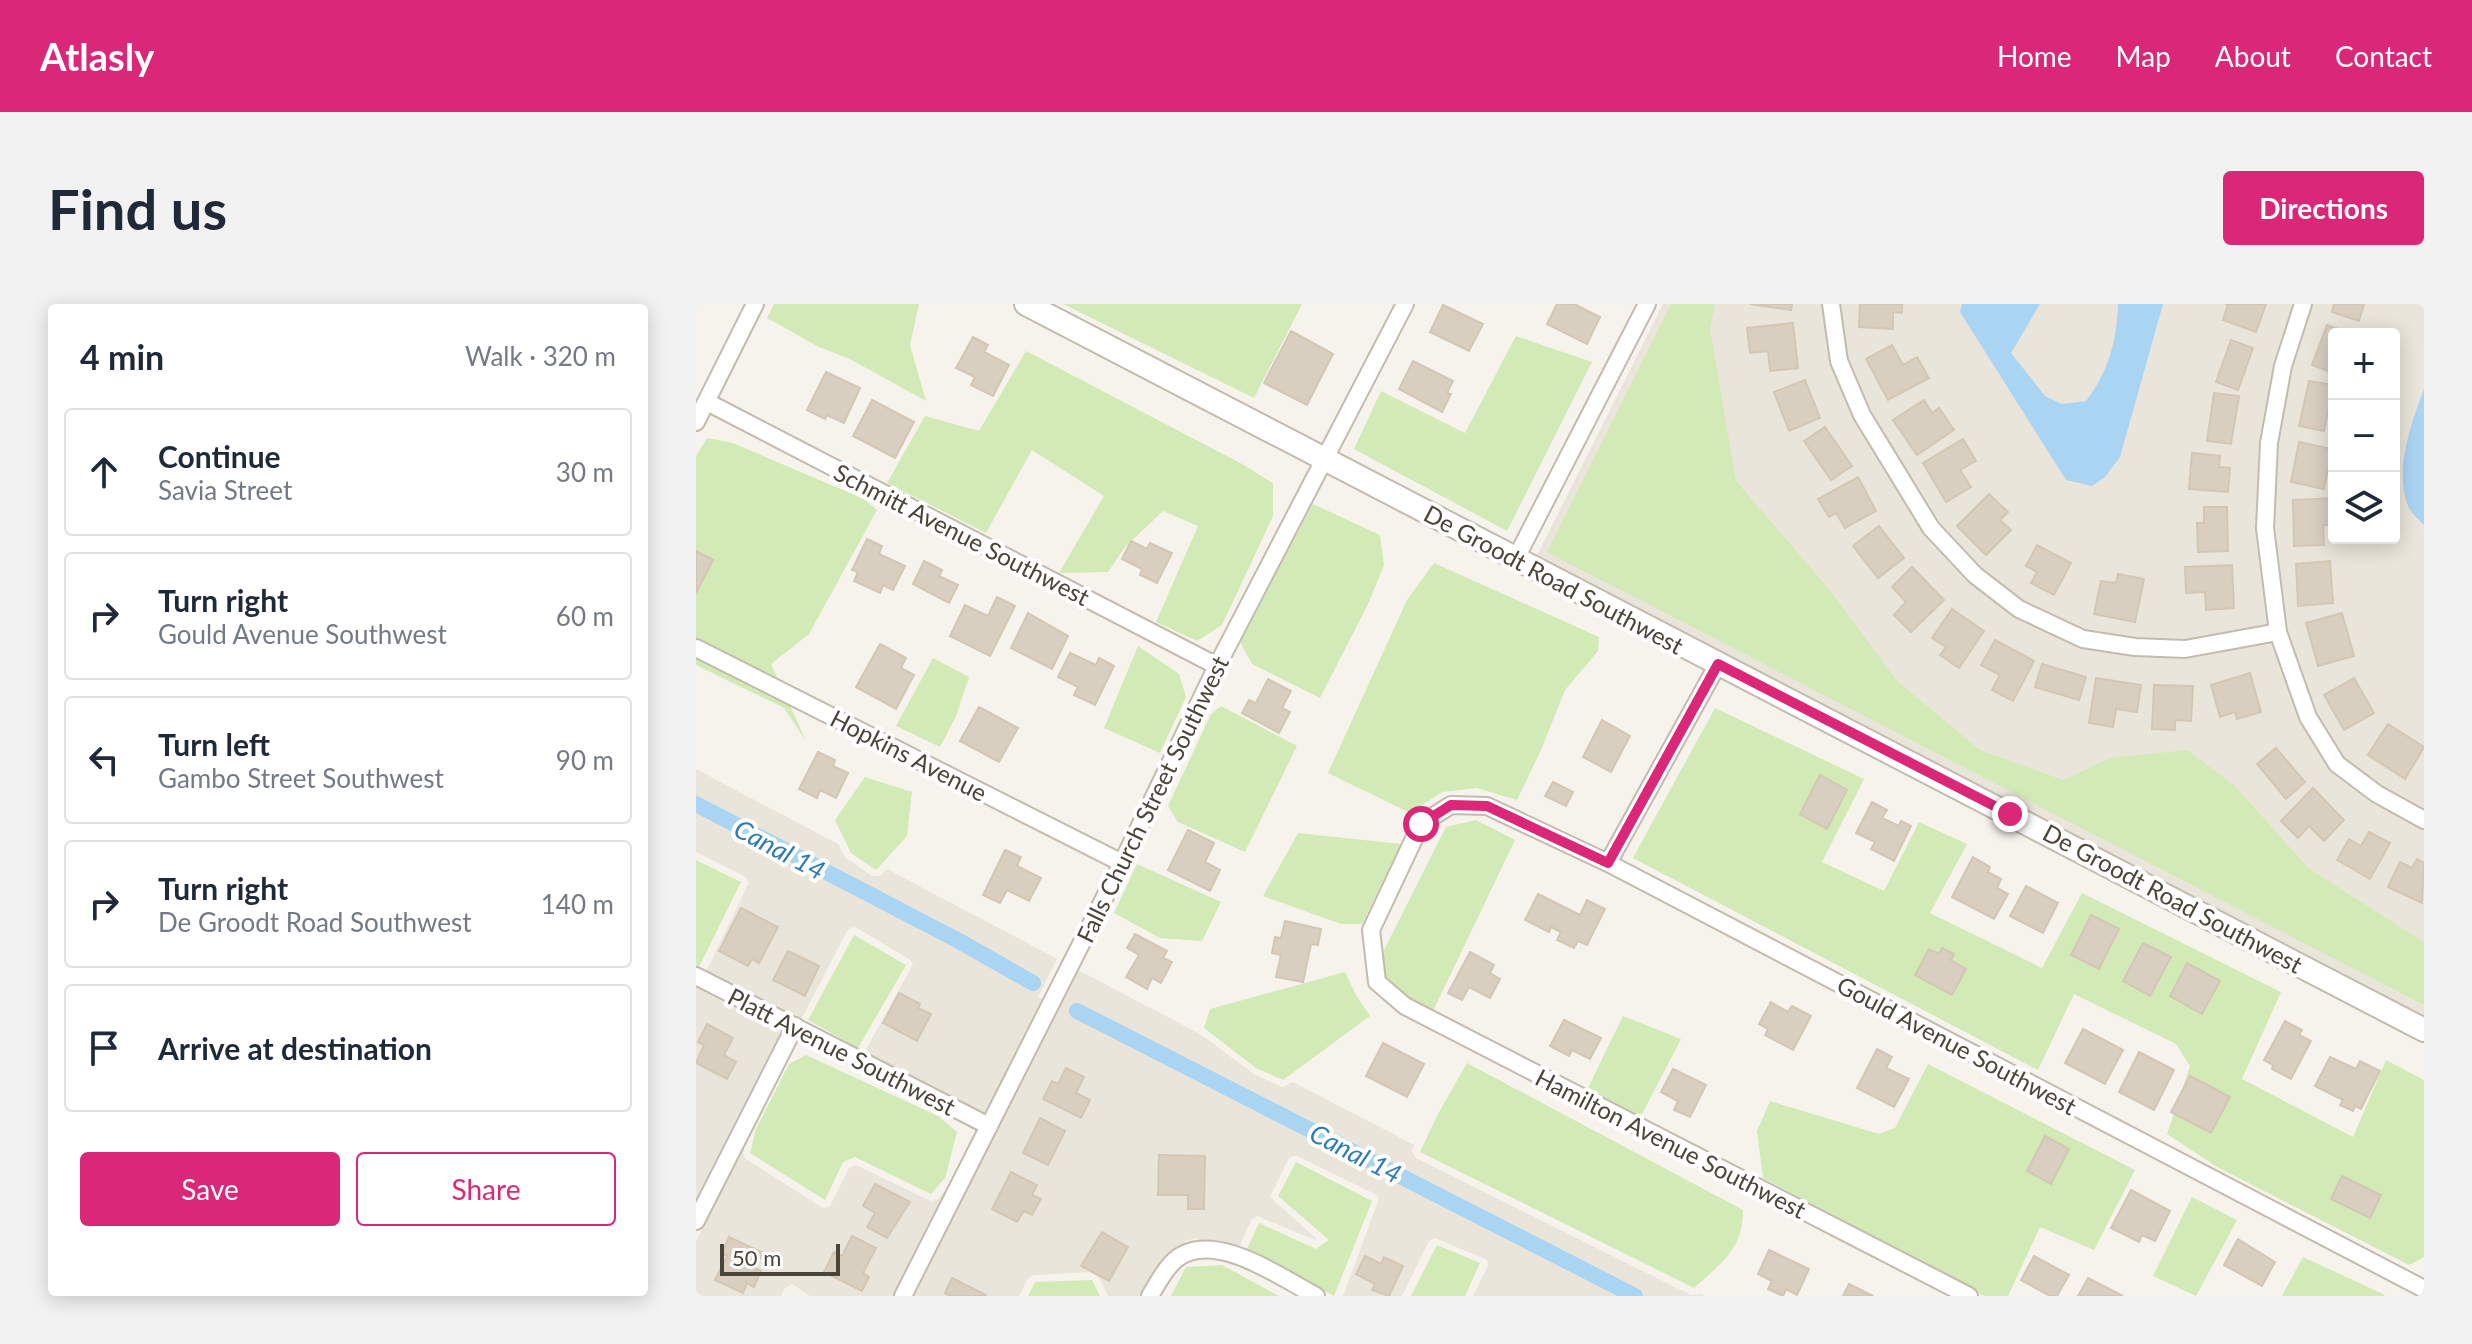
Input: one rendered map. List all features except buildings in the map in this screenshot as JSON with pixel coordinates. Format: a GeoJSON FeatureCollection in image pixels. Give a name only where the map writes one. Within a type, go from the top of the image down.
{"type":"FeatureCollection","features":[{"type":"Feature","properties":{"kind":"street"},"geometry":{"type":"LineString","coordinates":[[696,422],[755,304]]}},
{"type":"Feature","properties":{"kind":"street","name":"De Groodt Road Southwest"},"geometry":{"type":"LineString","coordinates":[[1026,304],[2424,1030]]}},
{"type":"Feature","properties":{"kind":"street","name":"Falls Church Street Southwest"},"geometry":{"type":"LineString","coordinates":[[903,1296],[1122,863],[1217,666],[1405,304]]}},
{"type":"Feature","properties":{"kind":"street"},"geometry":{"type":"LineString","coordinates":[[1515,560],[1647,304]]}},
{"type":"Feature","properties":{"kind":"street"},"geometry":{"type":"LineString","coordinates":[[1831,304],[1839,361],[1862,415],[1931,528],[1975,575],[2019,609],[2083,639],[2135,647],[2185,649],[2278,632]]}},
{"type":"Feature","properties":{"kind":"street"},"geometry":{"type":"LineString","coordinates":[[2303,304],[2283,366],[2269,443],[2265,528],[2278,632],[2308,717],[2337,764],[2377,794],[2424,820]]}},
{"type":"Feature","properties":{"kind":"street","name":"Schmitt Avenue Southwest"},"geometry":{"type":"LineString","coordinates":[[707,402],[1217,666]]}},
{"type":"Feature","properties":{"kind":"street","name":"Hopkins Avenue"},"geometry":{"type":"LineString","coordinates":[[696,648],[1122,863]]}},
{"type":"Feature","properties":{"kind":"street"},"geometry":{"type":"LineString","coordinates":[[1608,863],[1718,664]]}},
{"type":"Feature","properties":{"kind":"street","name":"Gould Avenue Southwest"},"geometry":{"type":"LineString","coordinates":[[1377,982],[1371,930],[1421,824],[1451,805],[1487,806],[1608,863],[2424,1293]]}},
{"type":"Feature","properties":{"kind":"street","name":"Platt Avenue Southwest"},"geometry":{"type":"LineString","coordinates":[[696,976],[989,1126]]}},
{"type":"Feature","properties":{"kind":"street","name":"Hamilton Avenue Southwest"},"geometry":{"type":"LineString","coordinates":[[1377,982],[1405,1006],[1969,1296]]}},
{"type":"Feature","properties":{"kind":"street"},"geometry":{"type":"LineString","coordinates":[[696,1221],[795,1026]]}},
{"type":"Feature","properties":{"kind":"street"},"geometry":{"type":"LineString","coordinates":[[1150,1296],[1175,1260],[1194,1249],[1220,1249],[1316,1296]]}},
{"type":"Feature","properties":{"kind":"shaded area"},"geometry":{"type":"Polygon","coordinates":[[[1663,304],[2424,304],[2424,1017],[1534,561],[1663,304]]]}},
{"type":"Feature","properties":{"kind":"shaded area"},"geometry":{"type":"Polygon","coordinates":[[[696,769],[838,844],[845,857],[872,876],[880,876],[887,869],[1057,959],[1038,997],[1042,999],[984,1115],[864,1053],[913,964],[857,928],[847,931],[801,1020],[706,972],[749,882],[744,876],[696,852],[696,769]]]}},
{"type":"Feature","properties":{"kind":"shaded area"},"geometry":{"type":"Polygon","coordinates":[[[1078,970],[1200,1034],[1254,1074],[1282,1087],[1293,1082],[1414,1145],[1412,1152],[1416,1158],[1691,1295],[1705,1296],[1473,1296],[1488,1265],[1487,1260],[1435,1238],[1429,1241],[1402,1296],[1343,1296],[1379,1199],[1375,1194],[1295,1155],[1289,1158],[1270,1197],[1315,1240],[1257,1216],[1251,1220],[1239,1248],[1196,1238],[1185,1241],[1185,1245],[1168,1254],[1151,1274],[1140,1296],[1108,1296],[1099,1277],[1091,1272],[1034,1275],[1029,1277],[1019,1296],[913,1296],[1078,970]]]}},
{"type":"Feature","properties":{"kind":"shaded area"},"geometry":{"type":"Polygon","coordinates":[[[696,985],[783,1029],[696,1200],[696,985]]]}},
{"type":"Feature","properties":{"kind":"shaded area"},"geometry":{"type":"Polygon","coordinates":[[[744,1147],[746,1159],[823,1208],[830,1206],[849,1168],[856,1165],[931,1201],[938,1199],[947,1188],[893,1296],[810,1296],[792,1284],[785,1288],[781,1296],[696,1296],[696,1241],[744,1147]]]}},
{"type":"Feature","properties":{"kind":"green space"},"geometry":{"type":"Polygon","coordinates":[[[774,304],[919,304],[910,345],[926,401],[767,318],[774,304]]]}},
{"type":"Feature","properties":{"kind":"green space"},"geometry":{"type":"Polygon","coordinates":[[[1063,304],[1302,304],[1254,398],[1063,304]]]}},
{"type":"Feature","properties":{"kind":"green space"},"geometry":{"type":"Polygon","coordinates":[[[1671,304],[1715,304],[1710,329],[1736,481],[1828,588],[1897,681],[1980,750],[2063,780],[2111,758],[2187,750],[2235,786],[2308,868],[2424,942],[2424,1005],[1547,552],[1671,304]]]}},
{"type":"Feature","properties":{"kind":"green space"},"geometry":{"type":"Polygon","coordinates":[[[1516,336],[1592,362],[1507,531],[1354,449],[1381,391],[1465,433],[1516,336]]]}},
{"type":"Feature","properties":{"kind":"green space"},"geometry":{"type":"Polygon","coordinates":[[[1026,351],[1273,483],[1273,516],[1222,625],[1197,641],[1156,622],[1198,526],[1163,511],[1125,547],[1108,572],[1059,573],[1104,496],[1032,450],[986,533],[887,483],[925,416],[979,431],[1026,351]]]}},
{"type":"Feature","properties":{"kind":"green space"},"geometry":{"type":"Polygon","coordinates":[[[707,438],[733,443],[864,499],[877,510],[809,634],[771,664],[806,741],[784,708],[696,665],[696,456],[707,438]]]}},
{"type":"Feature","properties":{"kind":"green space"},"geometry":{"type":"Polygon","coordinates":[[[1313,504],[1380,535],[1384,565],[1369,602],[1320,698],[1252,664],[1240,642],[1313,504]]]}},
{"type":"Feature","properties":{"kind":"green space"},"geometry":{"type":"Polygon","coordinates":[[[1434,563],[1599,637],[1598,651],[1565,690],[1517,800],[1477,788],[1442,792],[1410,813],[1328,773],[1407,600],[1434,563]]]}},
{"type":"Feature","properties":{"kind":"green space"},"geometry":{"type":"Polygon","coordinates":[[[1138,646],[1179,674],[1186,697],[1160,753],[1104,728],[1138,646]]]}},
{"type":"Feature","properties":{"kind":"green space"},"geometry":{"type":"Polygon","coordinates":[[[933,658],[969,677],[956,716],[940,747],[896,726],[933,658]]]}},
{"type":"Feature","properties":{"kind":"green space"},"geometry":{"type":"Polygon","coordinates":[[[1221,706],[1297,746],[1245,852],[1178,822],[1168,806],[1211,714],[1221,706]]]}},
{"type":"Feature","properties":{"kind":"green space"},"geometry":{"type":"Polygon","coordinates":[[[1715,708],[1864,779],[1822,862],[1884,891],[1919,822],[1967,844],[1930,913],[2042,968],[2082,893],[2281,992],[2242,1079],[2353,1137],[2386,1060],[2424,1080],[2424,1257],[2409,1265],[2217,1167],[2167,1134],[2190,1066],[2176,1044],[2074,994],[2038,1070],[1633,858],[1715,708]]]}},
{"type":"Feature","properties":{"kind":"green space"},"geometry":{"type":"Polygon","coordinates":[[[865,777],[912,792],[907,836],[876,870],[851,853],[835,820],[865,777]]]}},
{"type":"Feature","properties":{"kind":"green space"},"geometry":{"type":"Polygon","coordinates":[[[1476,820],[1515,840],[1433,1011],[1399,994],[1382,971],[1384,950],[1446,827],[1476,820]]]}},
{"type":"Feature","properties":{"kind":"green space"},"geometry":{"type":"Polygon","coordinates":[[[1298,833],[1401,844],[1362,924],[1341,924],[1263,896],[1298,833]]]}},
{"type":"Feature","properties":{"kind":"green space"},"geometry":{"type":"Polygon","coordinates":[[[696,860],[741,882],[697,971],[696,971],[696,860]]]}},
{"type":"Feature","properties":{"kind":"green space"},"geometry":{"type":"Polygon","coordinates":[[[1137,864],[1221,902],[1202,941],[1160,938],[1114,913],[1137,864]]]}},
{"type":"Feature","properties":{"kind":"green space"},"geometry":{"type":"Polygon","coordinates":[[[854,935],[906,965],[858,1048],[808,1020],[854,935]]]}},
{"type":"Feature","properties":{"kind":"green space"},"geometry":{"type":"Polygon","coordinates":[[[1345,972],[1370,1016],[1283,1080],[1256,1068],[1204,1028],[1210,1009],[1345,972]]]}},
{"type":"Feature","properties":{"kind":"green space"},"geometry":{"type":"Polygon","coordinates":[[[1623,1016],[1681,1039],[1640,1118],[1588,1088],[1623,1016]]]}},
{"type":"Feature","properties":{"kind":"green space"},"geometry":{"type":"Polygon","coordinates":[[[806,1055],[938,1116],[957,1132],[945,1178],[931,1194],[855,1157],[843,1162],[825,1200],[750,1153],[756,1129],[789,1064],[806,1055]]]}},
{"type":"Feature","properties":{"kind":"green space"},"geometry":{"type":"Polygon","coordinates":[[[1467,1063],[1743,1210],[1739,1236],[1729,1255],[1694,1288],[1420,1152],[1467,1063]]]}},
{"type":"Feature","properties":{"kind":"green space"},"geometry":{"type":"Polygon","coordinates":[[[1928,1064],[2135,1170],[2094,1250],[2040,1227],[2008,1296],[1984,1296],[1763,1178],[1757,1131],[1770,1101],[1879,1134],[1895,1128],[1928,1064]]]}},
{"type":"Feature","properties":{"kind":"green space"},"geometry":{"type":"Polygon","coordinates":[[[1296,1162],[1372,1201],[1334,1296],[1247,1249],[1259,1223],[1316,1249],[1329,1240],[1278,1196],[1296,1162]]]}},
{"type":"Feature","properties":{"kind":"green space"},"geometry":{"type":"Polygon","coordinates":[[[2192,1197],[2237,1220],[2196,1296],[2153,1276],[2192,1197]]]}},
{"type":"Feature","properties":{"kind":"green space"},"geometry":{"type":"Polygon","coordinates":[[[1437,1245],[1480,1263],[1465,1296],[1411,1296],[1437,1245]]]}},
{"type":"Feature","properties":{"kind":"green space"},"geometry":{"type":"Polygon","coordinates":[[[2303,1257],[2383,1294],[2385,1296],[2282,1296],[2303,1257]]]}},
{"type":"Feature","properties":{"kind":"green space"},"geometry":{"type":"Polygon","coordinates":[[[1222,1265],[1279,1296],[1171,1296],[1186,1267],[1222,1265]]]}},
{"type":"Feature","properties":{"kind":"green space"},"geometry":{"type":"Polygon","coordinates":[[[1092,1280],[1100,1296],[1028,1296],[1035,1282],[1092,1280]]]}},
{"type":"Feature","properties":{"kind":"water"},"geometry":{"type":"Polygon","coordinates":[[[1962,304],[2040,304],[2011,353],[2045,396],[2062,404],[2086,401],[2094,390],[2106,367],[2113,343],[2118,304],[2163,304],[2120,457],[2105,477],[2092,486],[2066,480],[1960,312],[1962,304]]]}},
{"type":"Feature","properties":{"kind":"water"},"geometry":{"type":"Polygon","coordinates":[[[2424,389],[2424,525],[2408,506],[2403,463],[2424,389]]]}},
{"type":"Feature","properties":{"kind":"waterway","name":"Canal 14"},"geometry":{"type":"LineString","coordinates":[[696,804],[1033,983]]}},
{"type":"Feature","properties":{"kind":"waterway","name":"Canal 14"},"geometry":{"type":"LineString","coordinates":[[1077,1011],[1635,1296]]}},
{"type":"Feature","properties":{"kind":"route"},"geometry":{"type":"LineString","coordinates":[[1421,824],[1451,805],[1487,806],[1608,863],[1718,664],[2010,814]]}}]}
